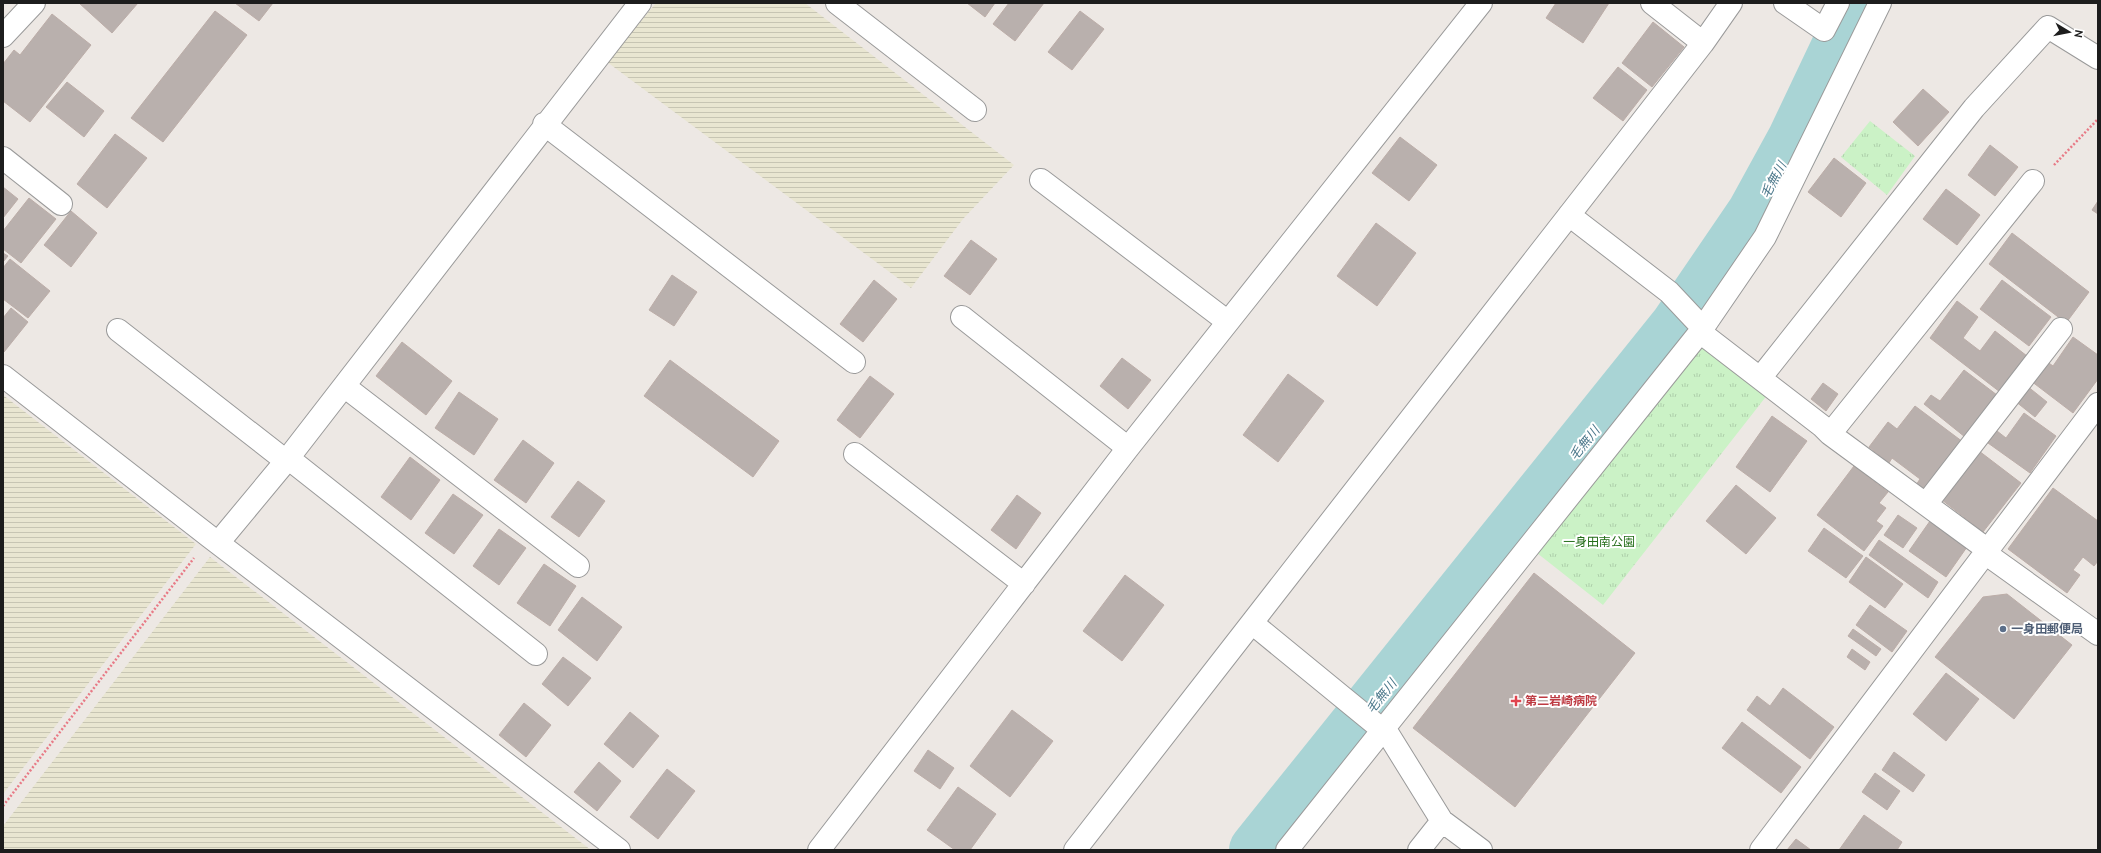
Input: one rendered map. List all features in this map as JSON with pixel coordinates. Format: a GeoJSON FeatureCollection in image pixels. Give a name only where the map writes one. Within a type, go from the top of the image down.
{"type":"FeatureCollection","features":[{"type":"Feature","properties":{"kind":"street"},"geometry":{"type":"LineString","coordinates":[[3,36],[34,3]]}},
{"type":"Feature","properties":{"kind":"street"},"geometry":{"type":"LineString","coordinates":[[214,540],[287,460],[544,124],[640,3]]}},
{"type":"Feature","properties":{"kind":"street"},"geometry":{"type":"LineString","coordinates":[[837,3],[975,110]]}},
{"type":"Feature","properties":{"kind":"street"},"geometry":{"type":"LineString","coordinates":[[819,850],[1128,448],[1481,3]]}},
{"type":"Feature","properties":{"kind":"street"},"geometry":{"type":"LineString","coordinates":[[1652,3],[1703,43]]}},
{"type":"Feature","properties":{"kind":"street"},"geometry":{"type":"LineString","coordinates":[[1075,850],[1703,43],[1731,3]]}},
{"type":"Feature","properties":{"kind":"street"},"geometry":{"type":"LineString","coordinates":[[1785,3],[1824,30],[1838,3]]}},
{"type":"Feature","properties":{"kind":"street"},"geometry":{"type":"LineString","coordinates":[[1287,850],[1382,728],[1700,329],[1765,237],[1880,3]]}},
{"type":"Feature","properties":{"kind":"street"},"geometry":{"type":"LineString","coordinates":[[1761,377],[1974,108],[2048,27],[2098,58]]}},
{"type":"Feature","properties":{"kind":"street"},"geometry":{"type":"LineString","coordinates":[[544,124],[854,362]]}},
{"type":"Feature","properties":{"kind":"street"},"geometry":{"type":"LineString","coordinates":[[3,158],[61,204]]}},
{"type":"Feature","properties":{"kind":"street"},"geometry":{"type":"LineString","coordinates":[[1041,180],[1228,322]]}},
{"type":"Feature","properties":{"kind":"street"},"geometry":{"type":"LineString","coordinates":[[1830,434],[2033,181]]}},
{"type":"Feature","properties":{"kind":"street"},"geometry":{"type":"LineString","coordinates":[[1569,215],[1669,292],[1700,329],[1830,434],[1926,504],[2098,634]]}},
{"type":"Feature","properties":{"kind":"street"},"geometry":{"type":"LineString","coordinates":[[962,316],[1128,448]]}},
{"type":"Feature","properties":{"kind":"street"},"geometry":{"type":"LineString","coordinates":[[1926,504],[2061,328]]}},
{"type":"Feature","properties":{"kind":"street"},"geometry":{"type":"LineString","coordinates":[[118,330],[536,654]]}},
{"type":"Feature","properties":{"kind":"street"},"geometry":{"type":"LineString","coordinates":[[3,376],[214,540],[619,850]]}},
{"type":"Feature","properties":{"kind":"street"},"geometry":{"type":"LineString","coordinates":[[344,386],[578,566]]}},
{"type":"Feature","properties":{"kind":"street"},"geometry":{"type":"LineString","coordinates":[[1761,850],[2098,404]]}},
{"type":"Feature","properties":{"kind":"street"},"geometry":{"type":"LineString","coordinates":[[855,454],[1024,584]]}},
{"type":"Feature","properties":{"kind":"street"},"geometry":{"type":"LineString","coordinates":[[1252,623],[1382,728],[1442,821],[1481,850]]}},
{"type":"Feature","properties":{"kind":"street"},"geometry":{"type":"LineString","coordinates":[[1419,850],[1442,821]]}},
{"type":"Feature","properties":{"kind":"path"},"geometry":{"type":"LineString","coordinates":[[2033,181],[2038,182],[2098,120]]}},
{"type":"Feature","properties":{"kind":"path"},"geometry":{"type":"LineString","coordinates":[[3,806],[214,540]]}},
{"type":"Feature","properties":{"kind":"shaded area"},"geometry":{"type":"Polygon","coordinates":[[[656,3],[805,3],[1014,165],[963,219],[911,288],[607,62],[656,3]]]}},
{"type":"Feature","properties":{"kind":"shaded area"},"geometry":{"type":"Polygon","coordinates":[[[3,395],[196,544],[3,794],[3,395]]]}},
{"type":"Feature","properties":{"kind":"shaded area"},"geometry":{"type":"Polygon","coordinates":[[[210,557],[591,850],[3,850],[3,826],[210,557]]]}},
{"type":"Feature","properties":{"kind":"green space"},"geometry":{"type":"Polygon","coordinates":[[[1870,121],[1915,156],[1887,195],[1841,157],[1870,121]]]}},
{"type":"Feature","properties":{"kind":"green space","name":"一身田南公園"},"geometry":{"type":"Polygon","coordinates":[[[1703,345],[1768,394],[1603,605],[1537,553],[1703,345]]]}},
{"type":"Feature","properties":{"kind":"building"},"geometry":{"type":"Polygon","coordinates":[[[79,3],[138,3],[112,33],[79,3]]]}},
{"type":"Feature","properties":{"kind":"building"},"geometry":{"type":"Polygon","coordinates":[[[235,3],[273,3],[259,21],[235,3]]]}},
{"type":"Feature","properties":{"kind":"building"},"geometry":{"type":"Polygon","coordinates":[[[967,3],[995,3],[985,17],[967,3]]]}},
{"type":"Feature","properties":{"kind":"building"},"geometry":{"type":"Polygon","coordinates":[[[1009,3],[1044,3],[1015,41],[993,24],[1009,3]]]}},
{"type":"Feature","properties":{"kind":"building"},"geometry":{"type":"Polygon","coordinates":[[[1556,3],[1609,3],[1583,43],[1546,18],[1556,3]]]}},
{"type":"Feature","properties":{"kind":"building"},"geometry":{"type":"Polygon","coordinates":[[[215,11],[247,35],[163,142],[131,118],[215,11]]]}},
{"type":"Feature","properties":{"kind":"building"},"geometry":{"type":"Polygon","coordinates":[[[1080,11],[1104,29],[1072,70],[1048,52],[1080,11]]]}},
{"type":"Feature","properties":{"kind":"building"},"geometry":{"type":"Polygon","coordinates":[[[52,14],[91,45],[30,122],[3,101],[3,64],[14,50],[20,55],[52,14]]]}},
{"type":"Feature","properties":{"kind":"building"},"geometry":{"type":"Polygon","coordinates":[[[1653,22],[1684,47],[1652,87],[1622,63],[1653,22]]]}},
{"type":"Feature","properties":{"kind":"building"},"geometry":{"type":"Polygon","coordinates":[[[1618,67],[1647,90],[1623,121],[1593,98],[1618,67]]]}},
{"type":"Feature","properties":{"kind":"building"},"geometry":{"type":"Polygon","coordinates":[[[67,82],[104,111],[84,137],[46,107],[67,82]]]}},
{"type":"Feature","properties":{"kind":"building"},"geometry":{"type":"Polygon","coordinates":[[[1923,89],[1949,112],[1918,146],[1893,122],[1923,89]]]}},
{"type":"Feature","properties":{"kind":"building"},"geometry":{"type":"Polygon","coordinates":[[[115,134],[147,158],[107,208],[77,184],[115,134]]]}},
{"type":"Feature","properties":{"kind":"building"},"geometry":{"type":"Polygon","coordinates":[[[1400,137],[1437,165],[1409,201],[1372,173],[1400,137]]]}},
{"type":"Feature","properties":{"kind":"building"},"geometry":{"type":"Polygon","coordinates":[[[1990,145],[2018,167],[1995,196],[1968,175],[1990,145]]]}},
{"type":"Feature","properties":{"kind":"building"},"geometry":{"type":"Polygon","coordinates":[[[1834,158],[1866,183],[1841,217],[1808,192],[1834,158]]]}},
{"type":"Feature","properties":{"kind":"building"},"geometry":{"type":"Polygon","coordinates":[[[3,187],[18,199],[3,218],[3,187]]]}},
{"type":"Feature","properties":{"kind":"building"},"geometry":{"type":"Polygon","coordinates":[[[1946,189],[1980,215],[1957,245],[1923,219],[1946,189]]]}},
{"type":"Feature","properties":{"kind":"building"},"geometry":{"type":"Polygon","coordinates":[[[29,198],[56,219],[21,263],[3,249],[3,231],[29,198]]]}},
{"type":"Feature","properties":{"kind":"building"},"geometry":{"type":"Polygon","coordinates":[[[2098,201],[2098,214],[2092,210],[2098,201]]]}},
{"type":"Feature","properties":{"kind":"building"},"geometry":{"type":"Polygon","coordinates":[[[71,211],[97,233],[71,267],[44,245],[71,211]]]}},
{"type":"Feature","properties":{"kind":"building"},"geometry":{"type":"Polygon","coordinates":[[[1376,223],[1416,253],[1377,306],[1337,276],[1376,223]]]}},
{"type":"Feature","properties":{"kind":"building"},"geometry":{"type":"Polygon","coordinates":[[[2012,233],[2089,292],[2066,323],[1989,264],[2012,233]]]}},
{"type":"Feature","properties":{"kind":"building"},"geometry":{"type":"Polygon","coordinates":[[[971,240],[997,259],[970,295],[944,276],[971,240]]]}},
{"type":"Feature","properties":{"kind":"building"},"geometry":{"type":"Polygon","coordinates":[[[3,253],[8,256],[3,262],[3,253]]]}},
{"type":"Feature","properties":{"kind":"building"},"geometry":{"type":"Polygon","coordinates":[[[10,259],[50,291],[28,318],[3,299],[3,268],[10,259]]]}},
{"type":"Feature","properties":{"kind":"building"},"geometry":{"type":"Polygon","coordinates":[[[672,275],[697,292],[674,326],[649,310],[672,275]]]}},
{"type":"Feature","properties":{"kind":"building"},"geometry":{"type":"Polygon","coordinates":[[[874,280],[897,299],[863,342],[840,324],[874,280]]]}},
{"type":"Feature","properties":{"kind":"building"},"geometry":{"type":"Polygon","coordinates":[[[2002,280],[2051,317],[2029,346],[1980,309],[2002,280]]]}},
{"type":"Feature","properties":{"kind":"building"},"geometry":{"type":"Polygon","coordinates":[[[1957,301],[1978,317],[1963,338],[1980,351],[1995,331],[2027,356],[2000,392],[1930,338],[1957,301]]]}},
{"type":"Feature","properties":{"kind":"building"},"geometry":{"type":"Polygon","coordinates":[[[11,308],[28,322],[4,352],[3,318],[11,308]]]}},
{"type":"Feature","properties":{"kind":"building"},"geometry":{"type":"Polygon","coordinates":[[[2073,337],[2098,355],[2098,379],[2073,413],[2031,381],[2046,361],[2053,366],[2073,337]]]}},
{"type":"Feature","properties":{"kind":"building"},"geometry":{"type":"Polygon","coordinates":[[[402,342],[452,381],[426,415],[376,376],[402,342]]]}},
{"type":"Feature","properties":{"kind":"building"},"geometry":{"type":"Polygon","coordinates":[[[1122,358],[1151,380],[1128,409],[1100,386],[1122,358]]]}},
{"type":"Feature","properties":{"kind":"building"},"geometry":{"type":"Polygon","coordinates":[[[670,360],[779,441],[753,477],[644,396],[670,360]]]}},
{"type":"Feature","properties":{"kind":"building"},"geometry":{"type":"Polygon","coordinates":[[[1964,370],[1997,395],[1965,437],[1924,404],[1931,395],[1940,401],[1964,370]]]}},
{"type":"Feature","properties":{"kind":"building"},"geometry":{"type":"Polygon","coordinates":[[[1288,374],[1324,401],[1278,462],[1243,435],[1288,374]]]}},
{"type":"Feature","properties":{"kind":"building"},"geometry":{"type":"Polygon","coordinates":[[[870,376],[894,394],[860,438],[837,420],[870,376]]]}},
{"type":"Feature","properties":{"kind":"building"},"geometry":{"type":"Polygon","coordinates":[[[1823,383],[1838,394],[1826,411],[1811,399],[1823,383]]]}},
{"type":"Feature","properties":{"kind":"building"},"geometry":{"type":"Polygon","coordinates":[[[2027,386],[2047,402],[2035,417],[2015,401],[2027,386]]]}},
{"type":"Feature","properties":{"kind":"building"},"geometry":{"type":"Polygon","coordinates":[[[459,392],[498,419],[474,455],[435,428],[459,392]]]}},
{"type":"Feature","properties":{"kind":"building"},"geometry":{"type":"Polygon","coordinates":[[[1915,406],[1963,442],[1925,492],[1916,485],[1920,479],[1892,458],[1889,463],[1869,447],[1888,422],[1897,429],[1915,406]]]}},
{"type":"Feature","properties":{"kind":"building"},"geometry":{"type":"Polygon","coordinates":[[[2024,413],[2056,436],[2030,473],[1988,443],[1997,431],[2006,438],[2024,413]]]}},
{"type":"Feature","properties":{"kind":"building"},"geometry":{"type":"Polygon","coordinates":[[[1772,416],[1807,441],[1770,492],[1736,467],[1772,416]]]}},
{"type":"Feature","properties":{"kind":"building"},"geometry":{"type":"Polygon","coordinates":[[[523,440],[554,463],[526,503],[494,480],[523,440]]]}},
{"type":"Feature","properties":{"kind":"building"},"geometry":{"type":"Polygon","coordinates":[[[1979,451],[2021,483],[1983,532],[1942,500],[1979,451]]]}},
{"type":"Feature","properties":{"kind":"building"},"geometry":{"type":"Polygon","coordinates":[[[410,457],[440,480],[411,520],[381,497],[410,457]]]}},
{"type":"Feature","properties":{"kind":"building"},"geometry":{"type":"Polygon","coordinates":[[[1854,466],[1888,492],[1879,503],[1886,508],[1876,521],[1883,526],[1864,551],[1817,515],[1854,466]]]}},
{"type":"Feature","properties":{"kind":"building"},"geometry":{"type":"Polygon","coordinates":[[[578,481],[605,501],[579,537],[551,517],[578,481]]]}},
{"type":"Feature","properties":{"kind":"building"},"geometry":{"type":"Polygon","coordinates":[[[1736,485],[1776,518],[1746,554],[1706,521],[1736,485]]]}},
{"type":"Feature","properties":{"kind":"building"},"geometry":{"type":"Polygon","coordinates":[[[2053,488],[2098,521],[2098,561],[2094,566],[2083,557],[2073,570],[2080,575],[2067,593],[2008,549],[2053,488]]]}},
{"type":"Feature","properties":{"kind":"building"},"geometry":{"type":"Polygon","coordinates":[[[453,494],[483,515],[454,554],[425,533],[453,494]]]}},
{"type":"Feature","properties":{"kind":"building"},"geometry":{"type":"Polygon","coordinates":[[[1017,495],[1041,513],[1016,549],[991,530],[1017,495]]]}},
{"type":"Feature","properties":{"kind":"building"},"geometry":{"type":"Polygon","coordinates":[[[1898,515],[1917,528],[1903,548],[1884,535],[1898,515]]]}},
{"type":"Feature","properties":{"kind":"building"},"geometry":{"type":"Polygon","coordinates":[[[1930,521],[1967,547],[1946,577],[1909,551],[1930,521]]]}},
{"type":"Feature","properties":{"kind":"building"},"geometry":{"type":"Polygon","coordinates":[[[1824,528],[1863,556],[1846,578],[1808,551],[1824,528]]]}},
{"type":"Feature","properties":{"kind":"building"},"geometry":{"type":"Polygon","coordinates":[[[499,529],[526,548],[499,585],[473,566],[499,529]]]}},
{"type":"Feature","properties":{"kind":"building"},"geometry":{"type":"Polygon","coordinates":[[[1879,540],[1938,582],[1928,598],[1869,555],[1879,540]]]}},
{"type":"Feature","properties":{"kind":"building"},"geometry":{"type":"Polygon","coordinates":[[[1866,557],[1903,584],[1885,608],[1849,582],[1866,557]]]}},
{"type":"Feature","properties":{"kind":"building"},"geometry":{"type":"Polygon","coordinates":[[[544,564],[576,586],[550,626],[517,603],[544,564]]]}},
{"type":"Feature","properties":{"kind":"building"},"geometry":{"type":"Polygon","coordinates":[[[1534,573],[1635,653],[1515,807],[1413,728],[1534,573]]]}},
{"type":"Feature","properties":{"kind":"building"},"geometry":{"type":"Polygon","coordinates":[[[1125,575],[1164,605],[1122,661],[1083,631],[1125,575]]]}},
{"type":"Feature","properties":{"kind":"building"},"geometry":{"type":"Polygon","coordinates":[[[2007,594],[2072,645],[2014,719],[1935,657],[1983,597],[2007,594]]]}},
{"type":"Feature","properties":{"kind":"building"},"geometry":{"type":"Polygon","coordinates":[[[582,597],[622,627],[597,661],[558,630],[582,597]]]}},
{"type":"Feature","properties":{"kind":"building"},"geometry":{"type":"Polygon","coordinates":[[[1870,605],[1907,631],[1892,652],[1856,625],[1870,605]]]}},
{"type":"Feature","properties":{"kind":"building"},"geometry":{"type":"Polygon","coordinates":[[[1853,629],[1881,649],[1876,656],[1848,636],[1853,629]]]}},
{"type":"Feature","properties":{"kind":"building"},"geometry":{"type":"Polygon","coordinates":[[[1852,649],[1870,662],[1865,670],[1847,657],[1852,649]]]}},
{"type":"Feature","properties":{"kind":"building"},"geometry":{"type":"Polygon","coordinates":[[[563,657],[591,678],[568,706],[542,684],[563,657]]]}},
{"type":"Feature","properties":{"kind":"building"},"geometry":{"type":"Polygon","coordinates":[[[1946,673],[1979,699],[1946,741],[1913,714],[1946,673]]]}},
{"type":"Feature","properties":{"kind":"building"},"geometry":{"type":"Polygon","coordinates":[[[1783,688],[1834,727],[1810,759],[1747,710],[1757,696],[1770,706],[1783,688]]]}},
{"type":"Feature","properties":{"kind":"building"},"geometry":{"type":"Polygon","coordinates":[[[524,703],[551,725],[526,757],[499,735],[524,703]]]}},
{"type":"Feature","properties":{"kind":"building"},"geometry":{"type":"Polygon","coordinates":[[[1012,710],[1053,741],[1010,797],[970,766],[1012,710]]]}},
{"type":"Feature","properties":{"kind":"building"},"geometry":{"type":"Polygon","coordinates":[[[630,712],[659,736],[633,768],[604,744],[630,712]]]}},
{"type":"Feature","properties":{"kind":"building"},"geometry":{"type":"Polygon","coordinates":[[[1742,722],[1801,767],[1781,793],[1722,748],[1742,722]]]}},
{"type":"Feature","properties":{"kind":"building"},"geometry":{"type":"Polygon","coordinates":[[[928,750],[954,768],[940,789],[914,771],[928,750]]]}},
{"type":"Feature","properties":{"kind":"building"},"geometry":{"type":"Polygon","coordinates":[[[1894,752],[1925,775],[1913,792],[1882,770],[1894,752]]]}},
{"type":"Feature","properties":{"kind":"building"},"geometry":{"type":"Polygon","coordinates":[[[599,762],[621,781],[597,811],[574,792],[599,762]]]}},
{"type":"Feature","properties":{"kind":"building"},"geometry":{"type":"Polygon","coordinates":[[[667,769],[695,791],[658,839],[630,817],[667,769]]]}},
{"type":"Feature","properties":{"kind":"building"},"geometry":{"type":"Polygon","coordinates":[[[1875,773],[1900,791],[1887,810],[1862,792],[1875,773]]]}},
{"type":"Feature","properties":{"kind":"building"},"geometry":{"type":"Polygon","coordinates":[[[958,787],[996,814],[970,850],[955,850],[927,830],[958,787]]]}},
{"type":"Feature","properties":{"kind":"building"},"geometry":{"type":"Polygon","coordinates":[[[1864,815],[1902,842],[1897,850],[1839,850],[1864,815]]]}},
{"type":"Feature","properties":{"kind":"building"},"geometry":{"type":"Polygon","coordinates":[[[1796,839],[1811,850],[1787,850],[1796,839]]]}},
{"type":"Feature","properties":{"kind":"waterway","name":"毛無川"},"geometry":{"type":"LineString","coordinates":[[1257,850],[1678,326],[1755,213],[1795,140],[1860,3]]}},
{"type":"Feature","properties":{"kind":"place","name":"一身田郵便局"},"geometry":{"type":"Point","coordinates":[2003,629]}},
{"type":"Feature","properties":{"kind":"place","name":"第二岩崎病院"},"geometry":{"type":"Point","coordinates":[1516,701]}}]}
